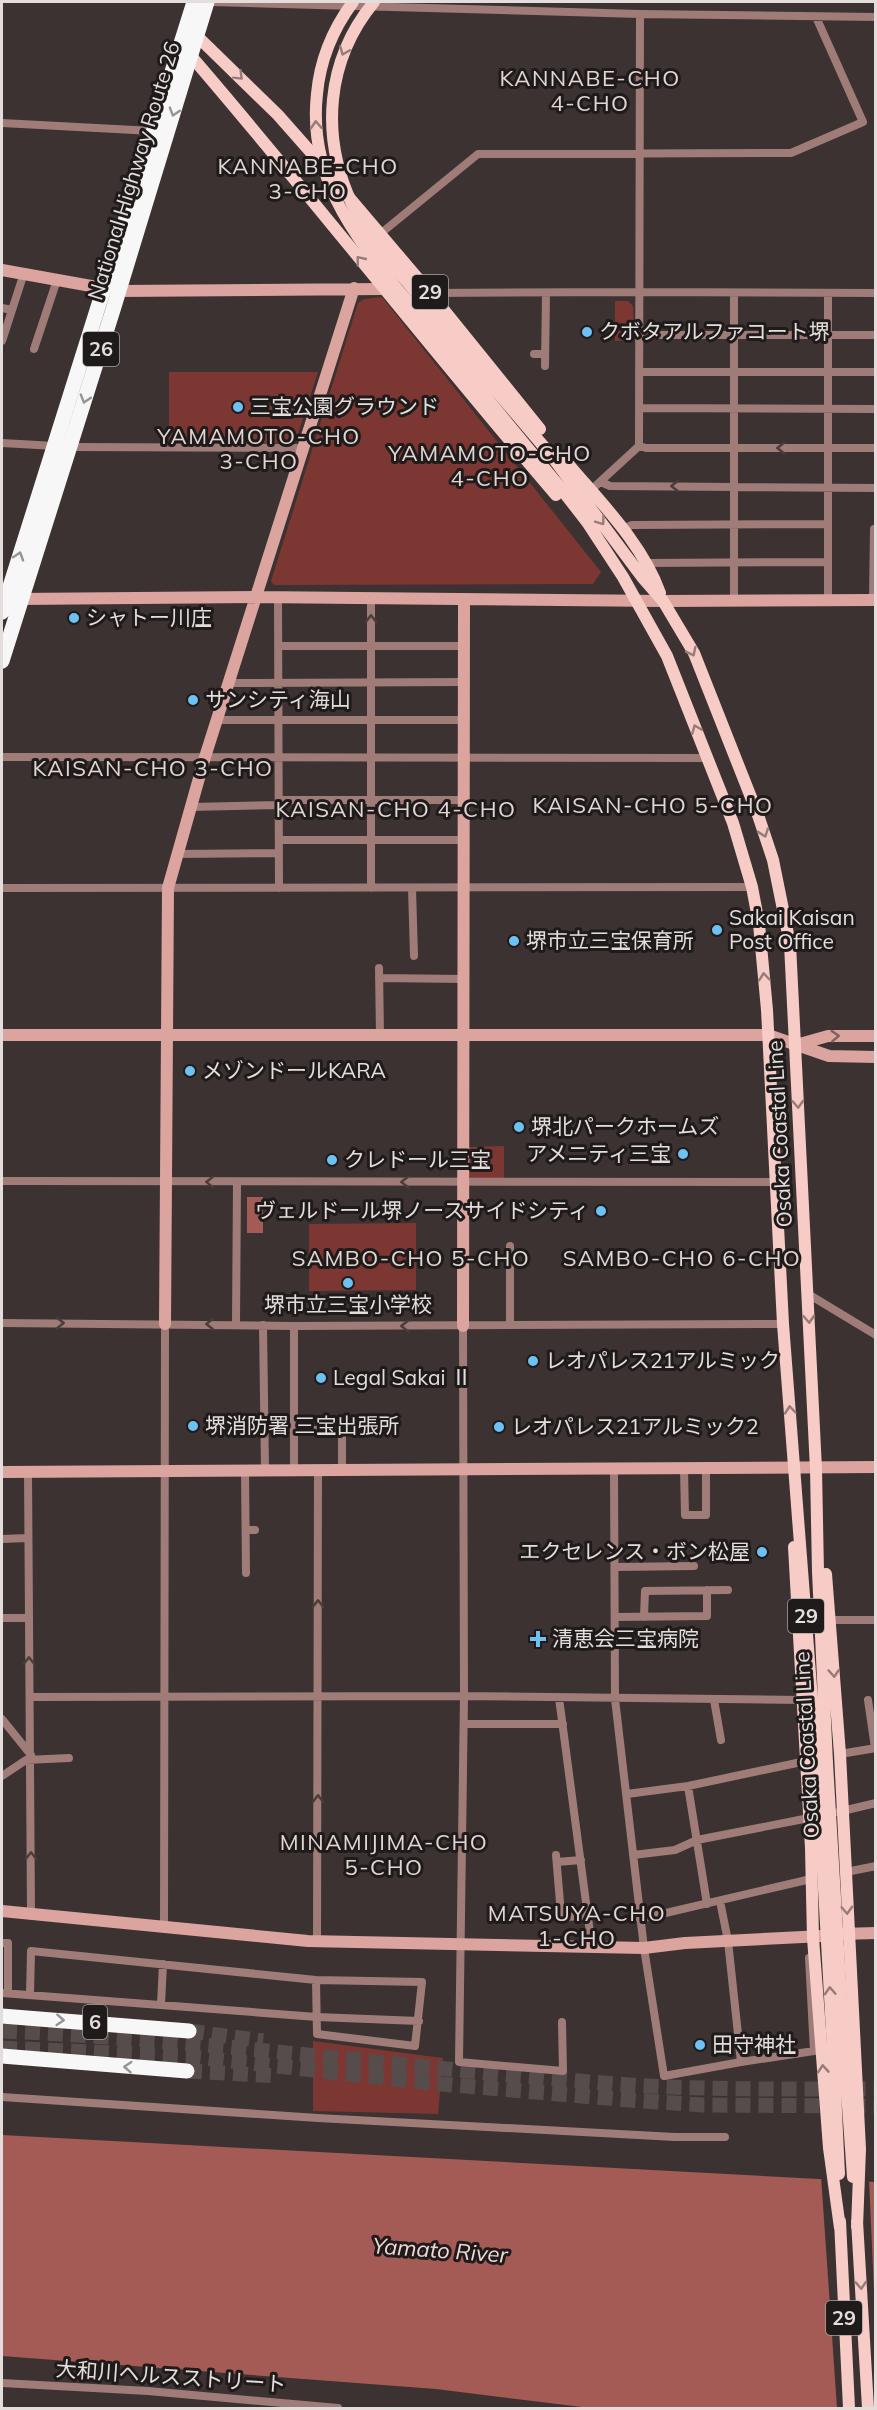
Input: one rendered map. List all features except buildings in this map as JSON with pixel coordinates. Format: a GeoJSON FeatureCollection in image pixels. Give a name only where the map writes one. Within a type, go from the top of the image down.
{"type":"FeatureCollection","features":[{"type":"Feature","properties":{"kind":"highway","name":"National Highway Route 26"},"geometry":{"type":"LineString","coordinates":[[2,661],[7,603],[55,446],[112,290],[191,56],[189,37],[194,2]]}},
{"type":"Feature","properties":{"kind":"highway","name":"National Highway Route 26"},"geometry":{"type":"LineString","coordinates":[[7,603],[70,447],[153,131],[189,37],[207,2]]}},
{"type":"Feature","properties":{"kind":"highway","name":"6"},"geometry":{"type":"LineString","coordinates":[[2,2016],[189,2031]]}},
{"type":"Feature","properties":{"kind":"highway","name":"6"},"geometry":{"type":"LineString","coordinates":[[2,2056],[187,2071]]}},
{"type":"Feature","properties":{"kind":"main road","name":"Osaka Coastal Line"},"geometry":{"type":"LineString","coordinates":[[353,2],[338,24],[330,43],[318,81],[316,101],[317,140],[326,178],[341,212],[360,243],[467,365],[550,454],[642,577],[663,601],[694,653],[758,815],[773,860],[790,944],[808,1294],[818,1572],[817,1763]]}},
{"type":"Feature","properties":{"kind":"main road","name":"Osaka Coastal Line"},"geometry":{"type":"LineString","coordinates":[[374,2],[348,42],[335,79],[331,118],[336,156],[353,205],[371,235],[559,486],[613,562],[637,601],[667,656],[733,822],[752,887],[759,924],[768,1035],[783,1324],[839,2049],[844,2148],[857,2227],[868,2409]]}},
{"type":"Feature","properties":{"kind":"main road","name":"29"},"geometry":{"type":"LineString","coordinates":[[189,37],[278,115],[431,294],[622,529],[654,577],[663,601]]}},
{"type":"Feature","properties":{"kind":"main road","name":"29"},"geometry":{"type":"LineString","coordinates":[[191,56],[299,182],[383,289],[613,562]]}},
{"type":"Feature","properties":{"kind":"main road"},"geometry":{"type":"LineString","coordinates":[[795,1468],[793,1558],[803,1701],[817,1763],[809,1818],[812,1879],[810,1938]]}},
{"type":"Feature","properties":{"kind":"main road"},"geometry":{"type":"LineString","coordinates":[[816,1469],[840,1754],[848,1933]]}},
{"type":"Feature","properties":{"kind":"main road","name":"29"},"geometry":{"type":"LineString","coordinates":[[848,1933],[854,2028],[840,2228],[849,2409]]}},
{"type":"Feature","properties":{"kind":"main road","name":"29"},"geometry":{"type":"LineString","coordinates":[[810,1938],[820,2020],[844,2148]]}},
{"type":"Feature","properties":{"kind":"street"},"geometry":{"type":"LineString","coordinates":[[212,2],[640,14],[876,17]]}},
{"type":"Feature","properties":{"kind":"street"},"geometry":{"type":"LineString","coordinates":[[590,491],[639,446],[640,14]]}},
{"type":"Feature","properties":{"kind":"street"},"geometry":{"type":"LineString","coordinates":[[380,234],[478,154],[791,153],[863,122],[816,16]]}},
{"type":"Feature","properties":{"kind":"street"},"geometry":{"type":"LineString","coordinates":[[2,123],[153,131]]}},
{"type":"Feature","properties":{"kind":"street"},"geometry":{"type":"LineString","coordinates":[[2,270],[112,290],[354,288],[431,294],[876,293]]}},
{"type":"Feature","properties":{"kind":"street"},"geometry":{"type":"LineString","coordinates":[[2,340],[24,273]]}},
{"type":"Feature","properties":{"kind":"street"},"geometry":{"type":"LineString","coordinates":[[34,350],[57,280]]}},
{"type":"Feature","properties":{"kind":"street"},"geometry":{"type":"LineString","coordinates":[[164,1927],[163,1696],[168,888],[205,757],[354,288]]}},
{"type":"Feature","properties":{"kind":"street"},"geometry":{"type":"LineString","coordinates":[[545,366],[546,293]]}},
{"type":"Feature","properties":{"kind":"street"},"geometry":{"type":"LineString","coordinates":[[734,293],[734,600]]}},
{"type":"Feature","properties":{"kind":"street"},"geometry":{"type":"LineString","coordinates":[[828,294],[828,599]]}},
{"type":"Feature","properties":{"kind":"street"},"geometry":{"type":"LineString","coordinates":[[2,308],[12,310]]}},
{"type":"Feature","properties":{"kind":"street"},"geometry":{"type":"LineString","coordinates":[[639,335],[876,335]]}},
{"type":"Feature","properties":{"kind":"street"},"geometry":{"type":"LineString","coordinates":[[534,354],[545,354]]}},
{"type":"Feature","properties":{"kind":"street"},"geometry":{"type":"LineString","coordinates":[[639,372],[876,372]]}},
{"type":"Feature","properties":{"kind":"street"},"geometry":{"type":"LineString","coordinates":[[639,408],[876,409]]}},
{"type":"Feature","properties":{"kind":"street"},"geometry":{"type":"LineString","coordinates":[[2,443],[55,446]]}},
{"type":"Feature","properties":{"kind":"street"},"geometry":{"type":"LineString","coordinates":[[639,446],[646,448],[876,448]]}},
{"type":"Feature","properties":{"kind":"street"},"geometry":{"type":"LineString","coordinates":[[70,447],[303,448]]}},
{"type":"Feature","properties":{"kind":"street"},"geometry":{"type":"LineString","coordinates":[[601,482],[610,486],[876,488]]}},
{"type":"Feature","properties":{"kind":"street"},"geometry":{"type":"LineString","coordinates":[[622,529],[632,525],[828,524]]}},
{"type":"Feature","properties":{"kind":"street"},"geometry":{"type":"LineString","coordinates":[[7,603],[257,597],[637,601],[874,600],[874,529],[876,529]]}},
{"type":"Feature","properties":{"kind":"street"},"geometry":{"type":"LineString","coordinates":[[646,563],[828,562]]}},
{"type":"Feature","properties":{"kind":"street"},"geometry":{"type":"LineString","coordinates":[[278,597],[279,888]]}},
{"type":"Feature","properties":{"kind":"street"},"geometry":{"type":"LineString","coordinates":[[371,598],[371,888]]}},
{"type":"Feature","properties":{"kind":"street"},"geometry":{"type":"LineString","coordinates":[[464,599],[462,1468],[464,1724],[459,2062],[563,2071],[562,2022]]}},
{"type":"Feature","properties":{"kind":"street"},"geometry":{"type":"LineString","coordinates":[[278,646],[464,646]]}},
{"type":"Feature","properties":{"kind":"street"},"geometry":{"type":"LineString","coordinates":[[229,683],[464,682]]}},
{"type":"Feature","properties":{"kind":"street"},"geometry":{"type":"LineString","coordinates":[[217,720],[464,720]]}},
{"type":"Feature","properties":{"kind":"street"},"geometry":{"type":"LineString","coordinates":[[2,757],[708,758]]}},
{"type":"Feature","properties":{"kind":"street"},"geometry":{"type":"LineString","coordinates":[[190,807],[371,799],[464,800]]}},
{"type":"Feature","properties":{"kind":"street"},"geometry":{"type":"LineString","coordinates":[[279,840],[464,840]]}},
{"type":"Feature","properties":{"kind":"street"},"geometry":{"type":"LineString","coordinates":[[177,854],[279,853]]}},
{"type":"Feature","properties":{"kind":"street"},"geometry":{"type":"LineString","coordinates":[[2,888],[752,887]]}},
{"type":"Feature","properties":{"kind":"street"},"geometry":{"type":"LineString","coordinates":[[412,888],[414,956]]}},
{"type":"Feature","properties":{"kind":"street"},"geometry":{"type":"LineString","coordinates":[[379,968],[380,1035]]}},
{"type":"Feature","properties":{"kind":"street"},"geometry":{"type":"LineString","coordinates":[[380,978],[464,979]]}},
{"type":"Feature","properties":{"kind":"street"},"geometry":{"type":"LineString","coordinates":[[2,1035],[768,1035],[829,1056],[876,1057]]}},
{"type":"Feature","properties":{"kind":"street"},"geometry":{"type":"LineString","coordinates":[[795,1045],[828,1036],[876,1036]]}},
{"type":"Feature","properties":{"kind":"street"},"geometry":{"type":"LineString","coordinates":[[2,1181],[775,1182]]}},
{"type":"Feature","properties":{"kind":"street"},"geometry":{"type":"LineString","coordinates":[[236,1324],[237,1183]]}},
{"type":"Feature","properties":{"kind":"street"},"geometry":{"type":"LineString","coordinates":[[510,1245],[510,1325]]}},
{"type":"Feature","properties":{"kind":"street"},"geometry":{"type":"LineString","coordinates":[[808,1294],[876,1335]]}},
{"type":"Feature","properties":{"kind":"street"},"geometry":{"type":"LineString","coordinates":[[2,1323],[294,1326],[783,1324]]}},
{"type":"Feature","properties":{"kind":"street"},"geometry":{"type":"LineString","coordinates":[[263,1325],[265,1470]]}},
{"type":"Feature","properties":{"kind":"street"},"geometry":{"type":"LineString","coordinates":[[294,1326],[294,1470]]}},
{"type":"Feature","properties":{"kind":"street"},"geometry":{"type":"LineString","coordinates":[[310,1430],[342,1430],[342,1470]]}},
{"type":"Feature","properties":{"kind":"street"},"geometry":{"type":"LineString","coordinates":[[2,1472],[876,1467]]}},
{"type":"Feature","properties":{"kind":"street"},"geometry":{"type":"LineString","coordinates":[[614,1469],[615,1698],[640,1919],[664,2076],[814,2051],[810,1938]]}},
{"type":"Feature","properties":{"kind":"street"},"geometry":{"type":"LineString","coordinates":[[684,1469],[686,1515],[706,1515],[706,1469]]}},
{"type":"Feature","properties":{"kind":"street"},"geometry":{"type":"LineString","coordinates":[[317,1941],[318,1470]]}},
{"type":"Feature","properties":{"kind":"street"},"geometry":{"type":"LineString","coordinates":[[245,1471],[250,1530],[246,1573]]}},
{"type":"Feature","properties":{"kind":"street"},"geometry":{"type":"LineString","coordinates":[[28,1472],[31,1914]]}},
{"type":"Feature","properties":{"kind":"street"},"geometry":{"type":"LineString","coordinates":[[2,1539],[28,1538]]}},
{"type":"Feature","properties":{"kind":"street"},"geometry":{"type":"LineString","coordinates":[[615,1567],[694,1566]]}},
{"type":"Feature","properties":{"kind":"street"},"geometry":{"type":"LineString","coordinates":[[615,1617],[707,1616],[707,1590]]}},
{"type":"Feature","properties":{"kind":"street"},"geometry":{"type":"LineString","coordinates":[[644,1617],[645,1591],[728,1590]]}},
{"type":"Feature","properties":{"kind":"street"},"geometry":{"type":"LineString","coordinates":[[2,1618],[29,1618]]}},
{"type":"Feature","properties":{"kind":"street"},"geometry":{"type":"LineString","coordinates":[[830,1620],[876,1620]]}},
{"type":"Feature","properties":{"kind":"street"},"geometry":{"type":"LineString","coordinates":[[30,1697],[464,1696],[803,1701]]}},
{"type":"Feature","properties":{"kind":"street"},"geometry":{"type":"LineString","coordinates":[[559,1698],[592,1948]]}},
{"type":"Feature","properties":{"kind":"street"},"geometry":{"type":"LineString","coordinates":[[714,1700],[721,1740]]}},
{"type":"Feature","properties":{"kind":"street"},"geometry":{"type":"LineString","coordinates":[[840,1754],[875,1748],[868,1700]]}},
{"type":"Feature","properties":{"kind":"street"},"geometry":{"type":"LineString","coordinates":[[2,1719],[31,1757]]}},
{"type":"Feature","properties":{"kind":"street"},"geometry":{"type":"LineString","coordinates":[[464,1724],[563,1724]]}},
{"type":"Feature","properties":{"kind":"street"},"geometry":{"type":"LineString","coordinates":[[2,1776],[31,1757],[69,1758]]}},
{"type":"Feature","properties":{"kind":"street"},"geometry":{"type":"LineString","coordinates":[[627,1794],[688,1786],[817,1763]]}},
{"type":"Feature","properties":{"kind":"street"},"geometry":{"type":"LineString","coordinates":[[688,1786],[707,1904]]}},
{"type":"Feature","properties":{"kind":"street"},"geometry":{"type":"LineString","coordinates":[[633,1855],[675,1850],[697,1840],[876,1803]]}},
{"type":"Feature","properties":{"kind":"street"},"geometry":{"type":"LineString","coordinates":[[581,1860],[557,1859],[563,1917],[588,1916]]}},
{"type":"Feature","properties":{"kind":"street"},"geometry":{"type":"LineString","coordinates":[[846,1872],[876,1866]]}},
{"type":"Feature","properties":{"kind":"street"},"geometry":{"type":"LineString","coordinates":[[640,1919],[812,1879]]}},
{"type":"Feature","properties":{"kind":"street"},"geometry":{"type":"LineString","coordinates":[[720,1901],[728,1941],[741,2062]]}},
{"type":"Feature","properties":{"kind":"street"},"geometry":{"type":"LineString","coordinates":[[2,1911],[317,1941],[592,1948],[644,1948],[685,1942],[810,1938],[848,1933],[876,1933]]}},
{"type":"Feature","properties":{"kind":"street"},"geometry":{"type":"LineString","coordinates":[[2,1943],[8,1943],[5,1993],[316,2017],[418,2021]]}},
{"type":"Feature","properties":{"kind":"street"},"geometry":{"type":"LineString","coordinates":[[30,1995],[31,1951],[316,1980],[422,1982],[415,2046],[317,2034],[316,1980]]}},
{"type":"Feature","properties":{"kind":"street"},"geometry":{"type":"LineString","coordinates":[[161,2004],[163,1964]]}},
{"type":"Feature","properties":{"kind":"street"},"geometry":{"type":"LineString","coordinates":[[2,2097],[330,2119],[675,2137],[725,2137]]}},
{"type":"Feature","properties":{"kind":"street","name":"大和川ヘルスストリート"},"geometry":{"type":"LineString","coordinates":[[2,2383],[148,2391],[338,2409]]}},
{"type":"Feature","properties":{"kind":"shaded area"},"geometry":{"type":"Polygon","coordinates":[[[382,297],[601,572],[593,584],[274,585],[271,581],[358,303],[364,299],[382,297]]]}},
{"type":"Feature","properties":{"kind":"shaded area"},"geometry":{"type":"Polygon","coordinates":[[[615,301],[628,301],[633,306],[634,340],[615,341],[615,301]]]}},
{"type":"Feature","properties":{"kind":"shaded area","name":"三宝公園グラウンド"},"geometry":{"type":"Polygon","coordinates":[[[169,372],[318,372],[295,443],[169,443],[169,372]]]}},
{"type":"Feature","properties":{"kind":"shaded area"},"geometry":{"type":"Polygon","coordinates":[[[504,1146],[504,1178],[471,1178],[468,1176],[468,1147],[504,1146]]]}},
{"type":"Feature","properties":{"kind":"shaded area"},"geometry":{"type":"Polygon","coordinates":[[[416,1223],[416,1290],[309,1291],[309,1224],[416,1223]]]}},
{"type":"Feature","properties":{"kind":"shaded area"},"geometry":{"type":"Polygon","coordinates":[[[313,2041],[443,2058],[438,2114],[313,2111],[313,2041]]]}},
{"type":"Feature","properties":{"kind":"water"},"geometry":{"type":"Polygon","coordinates":[[[247,1197],[263,1197],[263,1233],[247,1233],[247,1197]]]}},
{"type":"Feature","properties":{"kind":"water","name":"Yamato River"},"geometry":{"type":"Polygon","coordinates":[[[2,2135],[875,2182],[875,2408],[590,2408],[436,2389],[2,2356],[2,2135]]]}},
{"type":"Feature","properties":{"kind":"pier"},"geometry":{"type":"Polygon","coordinates":[[[821,2176],[869,2179],[875,2314],[875,2408],[837,2408],[821,2176]]]}},
{"type":"Feature","properties":{"kind":"tunnel"},"geometry":{"type":"LineString","coordinates":[[2,2031],[159,2041],[630,2085],[876,2089]]}},
{"type":"Feature","properties":{"kind":"tunnel"},"geometry":{"type":"LineString","coordinates":[[189,2031],[263,2041]]}},
{"type":"Feature","properties":{"kind":"tunnel"},"geometry":{"type":"LineString","coordinates":[[2,2048],[186,2056],[441,2084],[702,2105],[876,2106]]}},
{"type":"Feature","properties":{"kind":"tunnel"},"geometry":{"type":"LineString","coordinates":[[187,2071],[279,2076]]}},
{"type":"Feature","properties":{"kind":"place","name":"クボタアルファコート堺"},"geometry":{"type":"Point","coordinates":[587,332]}},
{"type":"Feature","properties":{"kind":"place","name":"三宝公園グラウンド"},"geometry":{"type":"Point","coordinates":[238,407]}},
{"type":"Feature","properties":{"kind":"place","name":"シャトー川庄"},"geometry":{"type":"Point","coordinates":[74,618]}},
{"type":"Feature","properties":{"kind":"place","name":"サンシティ海山"},"geometry":{"type":"Point","coordinates":[193,700]}},
{"type":"Feature","properties":{"kind":"place","name":"Sakai Kaisan Post Office"},"geometry":{"type":"Point","coordinates":[717,930]}},
{"type":"Feature","properties":{"kind":"place","name":"堺市立三宝保育所"},"geometry":{"type":"Point","coordinates":[514,941]}},
{"type":"Feature","properties":{"kind":"place","name":"メゾンドールKARA"},"geometry":{"type":"Point","coordinates":[190,1071]}},
{"type":"Feature","properties":{"kind":"place","name":"堺北パークホームズ"},"geometry":{"type":"Point","coordinates":[519,1127]}},
{"type":"Feature","properties":{"kind":"place","name":"アメニティ三宝"},"geometry":{"type":"Point","coordinates":[683,1154]}},
{"type":"Feature","properties":{"kind":"place","name":"クレドール三宝"},"geometry":{"type":"Point","coordinates":[332,1160]}},
{"type":"Feature","properties":{"kind":"place","name":"ヴェルドール堺ノースサイドシティ"},"geometry":{"type":"Point","coordinates":[601,1211]}},
{"type":"Feature","properties":{"kind":"place","name":"堺市立三宝小学校"},"geometry":{"type":"Point","coordinates":[348,1283]}},
{"type":"Feature","properties":{"kind":"place","name":"レオパレス21アルミック"},"geometry":{"type":"Point","coordinates":[533,1361]}},
{"type":"Feature","properties":{"kind":"place","name":"Legal Sakai Ⅱ"},"geometry":{"type":"Point","coordinates":[321,1378]}},
{"type":"Feature","properties":{"kind":"place","name":"堺消防署 三宝出張所"},"geometry":{"type":"Point","coordinates":[193,1426]}},
{"type":"Feature","properties":{"kind":"place","name":"レオパレス21アルミック2"},"geometry":{"type":"Point","coordinates":[499,1427]}},
{"type":"Feature","properties":{"kind":"place","name":"エクセレンス・ボン松屋"},"geometry":{"type":"Point","coordinates":[762,1552]}},
{"type":"Feature","properties":{"kind":"place","name":"清恵会三宝病院"},"geometry":{"type":"Point","coordinates":[538,1639]}},
{"type":"Feature","properties":{"kind":"place","name":"田守神社"},"geometry":{"type":"Point","coordinates":[700,2045]}},
{"type":"Feature","properties":{"kind":"district","name":"KANNABE-CHO 4-CHO"},"geometry":{"type":"Point","coordinates":[590,90]}},
{"type":"Feature","properties":{"kind":"district","name":"KANNABE-CHO 3-CHO"},"geometry":{"type":"Point","coordinates":[308,178]}},
{"type":"Feature","properties":{"kind":"district","name":"YAMAMOTO-CHO 3-CHO"},"geometry":{"type":"Point","coordinates":[259,449]}},
{"type":"Feature","properties":{"kind":"district","name":"YAMAMOTO-CHO 4-CHO"},"geometry":{"type":"Point","coordinates":[490,466]}},
{"type":"Feature","properties":{"kind":"district","name":"KAISAN-CHO 3-CHO"},"geometry":{"type":"Point","coordinates":[153,768]}},
{"type":"Feature","properties":{"kind":"district","name":"KAISAN-CHO 5-CHO"},"geometry":{"type":"Point","coordinates":[653,805]}},
{"type":"Feature","properties":{"kind":"district","name":"KAISAN-CHO 4-CHO"},"geometry":{"type":"Point","coordinates":[396,809]}},
{"type":"Feature","properties":{"kind":"district","name":"SAMBO-CHO 5-CHO"},"geometry":{"type":"Point","coordinates":[411,1258]}},
{"type":"Feature","properties":{"kind":"district","name":"SAMBO-CHO 6-CHO"},"geometry":{"type":"Point","coordinates":[682,1258]}},
{"type":"Feature","properties":{"kind":"district","name":"MINAMIJIMA-CHO 5-CHO"},"geometry":{"type":"Point","coordinates":[384,1854]}},
{"type":"Feature","properties":{"kind":"district","name":"MATSUYA-CHO 1-CHO"},"geometry":{"type":"Point","coordinates":[577,1926]}}]}
